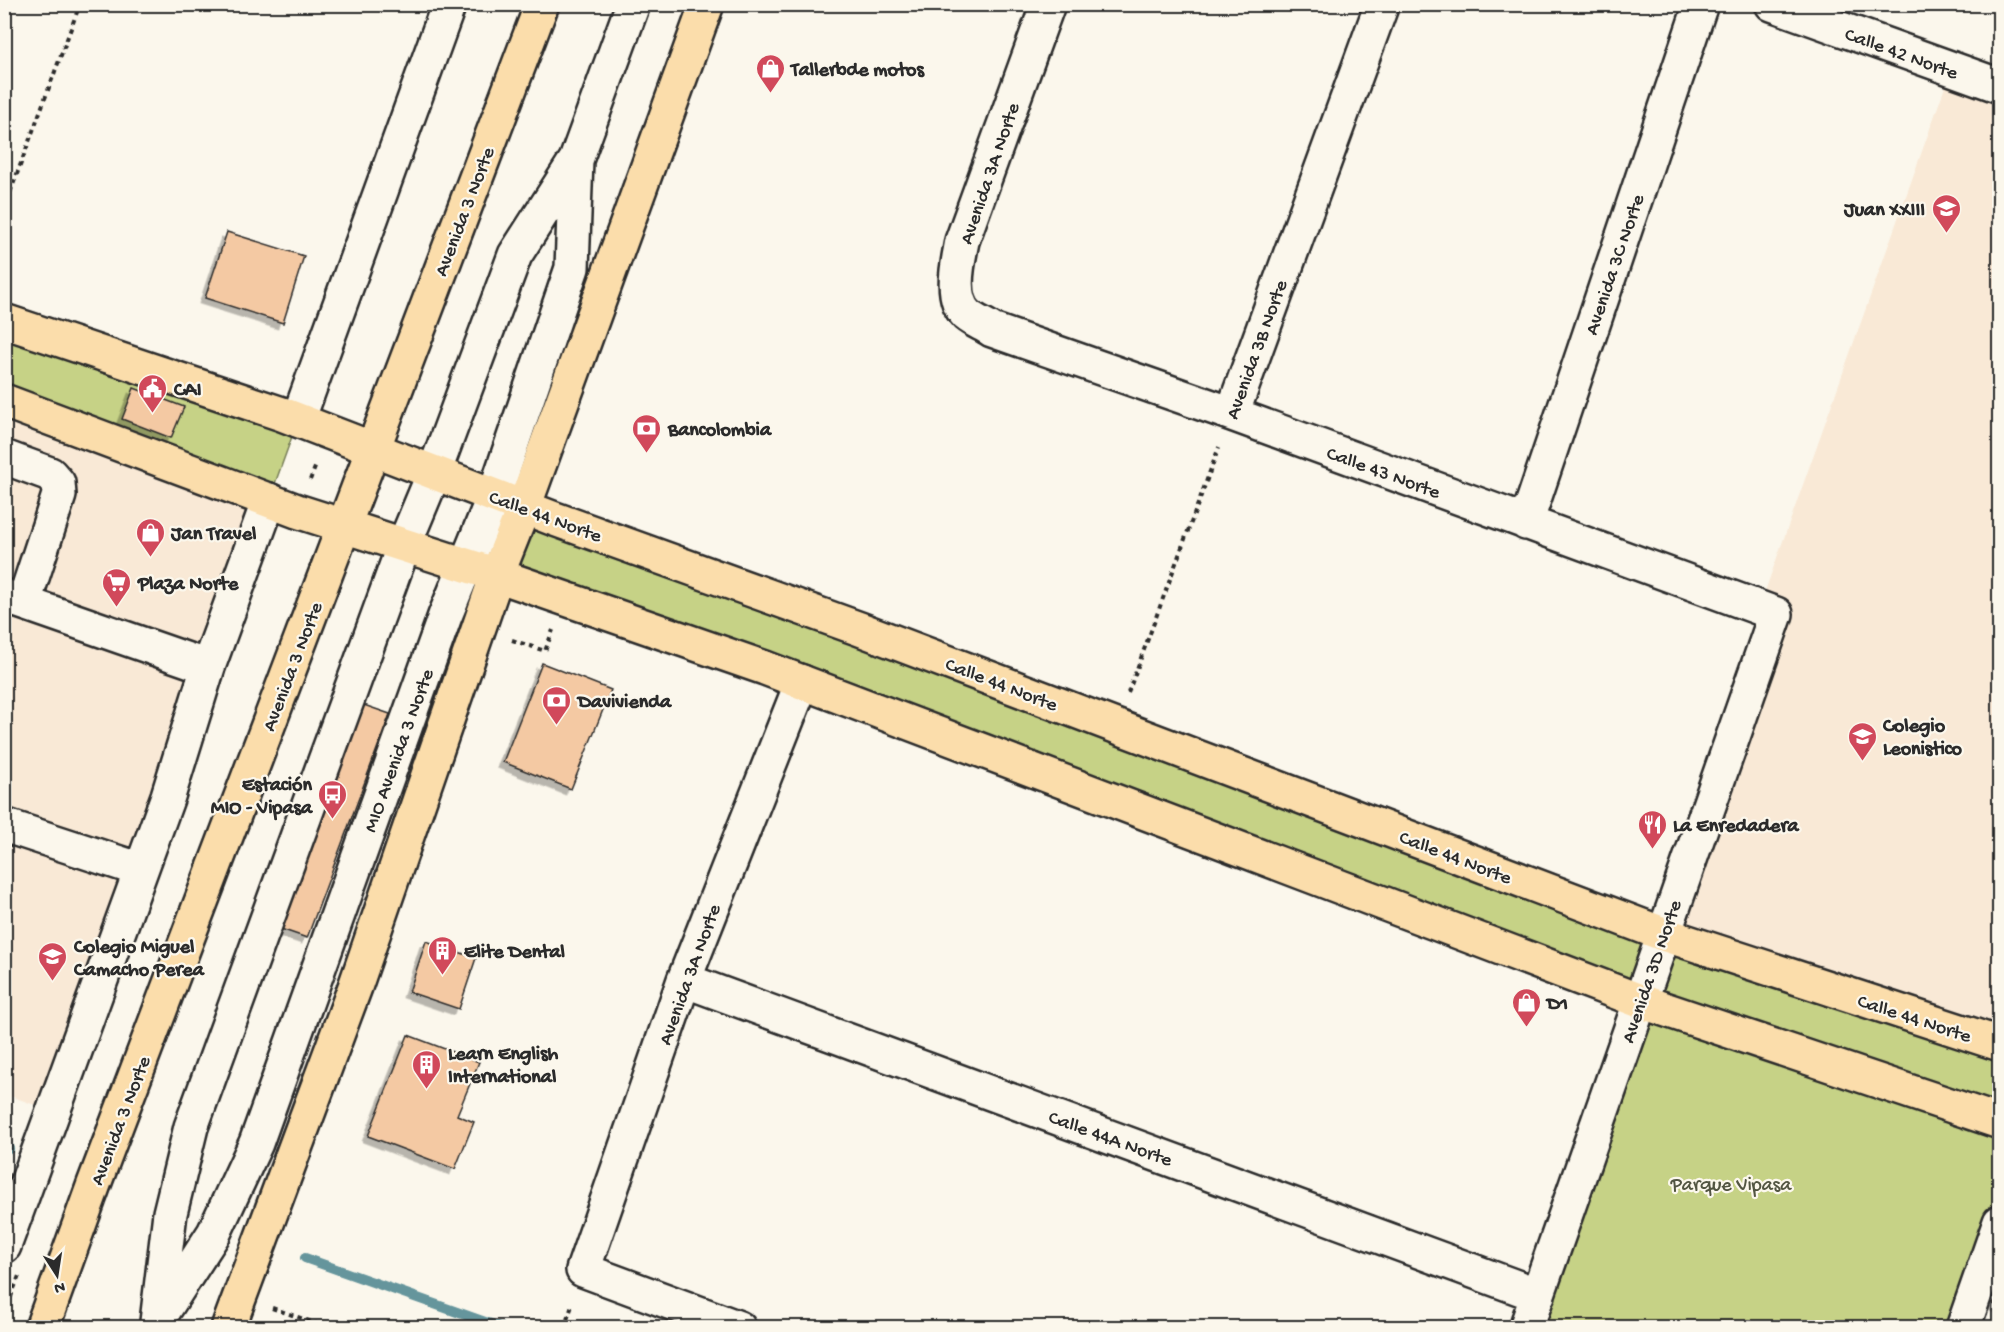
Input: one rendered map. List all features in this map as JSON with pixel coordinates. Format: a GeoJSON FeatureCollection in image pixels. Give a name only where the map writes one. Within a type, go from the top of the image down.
{"type":"FeatureCollection","features":[{"type":"Feature","properties":{"kind":"main road","name":"Avenida 3 Norte"},"geometry":{"type":"LineString","coordinates":[[42,1328],[94,1184],[542,4]]}},
{"type":"Feature","properties":{"kind":"main road"},"geometry":{"type":"LineString","coordinates":[[228,1328],[355,987],[497,575],[708,4]]}},
{"type":"Feature","properties":{"kind":"main road","name":"Calle 44 Norte"},"geometry":{"type":"LineString","coordinates":[[4,321],[298,420],[494,496],[860,629],[1663,934],[2000,1044]]}},
{"type":"Feature","properties":{"kind":"main road"},"geometry":{"type":"LineString","coordinates":[[4,400],[269,500],[465,564],[802,682],[1640,1000],[2000,1122]]}},
{"type":"Feature","properties":{"kind":"street"},"geometry":{"type":"LineString","coordinates":[[298,420],[449,4]]}},
{"type":"Feature","properties":{"kind":"street","name":"MIO Avenida 3 Norte"},"geometry":{"type":"LineString","coordinates":[[156,1325],[170,1213],[191,1127],[404,545],[434,473],[515,255],[576,159],[633,4]]}},
{"type":"Feature","properties":{"kind":"street","name":"Avenida 3A Norte"},"geometry":{"type":"LineString","coordinates":[[992,330],[967,314],[957,294],[957,269],[962,241],[1048,4]]}},
{"type":"Feature","properties":{"kind":"street","name":"Avenida 3B Norte"},"geometry":{"type":"LineString","coordinates":[[1232,414],[1382,4]]}},
{"type":"Feature","properties":{"kind":"street","name":"Avenida 3C Norte"},"geometry":{"type":"LineString","coordinates":[[1526,523],[1701,4]]}},
{"type":"Feature","properties":{"kind":"street","name":"Calle 42 Norte"},"geometry":{"type":"LineString","coordinates":[[1772,4],[2000,86]]}},
{"type":"Feature","properties":{"kind":"street","name":"MIO Avenida 3 Norte"},"geometry":{"type":"LineString","coordinates":[[156,1325],[214,1233],[256,1143],[465,564],[494,496],[572,268],[576,159]]}},
{"type":"Feature","properties":{"kind":"street","name":"Calle 43 Norte"},"geometry":{"type":"LineString","coordinates":[[992,330],[1232,414],[1776,614]]}},
{"type":"Feature","properties":{"kind":"street"},"geometry":{"type":"LineString","coordinates":[[4,457],[50,474],[58,483],[59,495],[14,599],[208,667]]}},
{"type":"Feature","properties":{"kind":"street"},"geometry":{"type":"LineString","coordinates":[[4,1246],[168,796],[208,667],[269,500]]}},
{"type":"Feature","properties":{"kind":"street","name":"Avenida 3D Norte"},"geometry":{"type":"LineString","coordinates":[[1526,1328],[1776,614]]}},
{"type":"Feature","properties":{"kind":"street","name":"Avenida 3A Norte"},"geometry":{"type":"LineString","coordinates":[[739,1328],[583,1270],[684,980],[802,682]]}},
{"type":"Feature","properties":{"kind":"street"},"geometry":{"type":"LineString","coordinates":[[4,825],[141,870]]}},
{"type":"Feature","properties":{"kind":"street","name":"Calle 44A Norte"},"geometry":{"type":"LineString","coordinates":[[684,980],[1538,1295]]}},
{"type":"Feature","properties":{"kind":"street"},"geometry":{"type":"LineString","coordinates":[[1963,1328],[2000,1222]]}},
{"type":"Feature","properties":{"kind":"path"},"geometry":{"type":"LineString","coordinates":[[4,209],[80,4]]}},
{"type":"Feature","properties":{"kind":"path","name":"Avenida 3B Norte"},"geometry":{"type":"LineString","coordinates":[[1128,694],[1232,414]]}},
{"type":"Feature","properties":{"kind":"path"},"geometry":{"type":"LineString","coordinates":[[271,1308],[329,1328]]}},
{"type":"Feature","properties":{"kind":"path"},"geometry":{"type":"LineString","coordinates":[[564,1328],[569,1315]]}},
{"type":"Feature","properties":{"kind":"shaded area","name":"Colegio Leonistico"},"geometry":{"type":"Polygon","coordinates":[[[1951,70],[1999,86],[1999,1044],[1663,934],[1775,615],[1759,608],[1951,70]]]}},
{"type":"Feature","properties":{"kind":"shaded area","name":"Plaza Norte"},"geometry":{"type":"Polygon","coordinates":[[[4,401],[269,500],[54,1112],[5,1094],[4,401]]]}},
{"type":"Feature","properties":{"kind":"green space"},"geometry":{"type":"Polygon","coordinates":[[[4,321],[298,420],[269,500],[5,401],[4,321]]]}},
{"type":"Feature","properties":{"kind":"green space","name":"Parque Vipasa"},"geometry":{"type":"Polygon","coordinates":[[[524,507],[1999,1044],[1999,1222],[1963,1327],[1526,1327],[1640,1001],[497,575],[524,507]]]}},
{"type":"Feature","properties":{"kind":"building"},"geometry":{"type":"Polygon","coordinates":[[[227,232],[304,256],[283,323],[205,298],[227,232]]]}},
{"type":"Feature","properties":{"kind":"building","name":"CAI"},"geometry":{"type":"Polygon","coordinates":[[[134,388],[184,407],[171,438],[122,419],[134,388]]]}},
{"type":"Feature","properties":{"kind":"building","name":"Davivienda"},"geometry":{"type":"Polygon","coordinates":[[[542,663],[611,690],[571,789],[503,762],[542,663]]]}},
{"type":"Feature","properties":{"kind":"building","name":"Estación MIO - Vipasa"},"geometry":{"type":"Polygon","coordinates":[[[358,703],[390,714],[307,938],[275,927],[358,703]]]}},
{"type":"Feature","properties":{"kind":"building","name":"Elite Dental"},"geometry":{"type":"Polygon","coordinates":[[[426,941],[476,958],[459,1009],[409,992],[426,941]]]}},
{"type":"Feature","properties":{"kind":"building","name":"Learn English International"},"geometry":{"type":"Polygon","coordinates":[[[408,1035],[479,1062],[457,1115],[474,1122],[455,1169],[368,1136],[408,1035]]]}},
{"type":"Feature","properties":{"kind":"building"},"geometry":{"type":"Polygon","coordinates":[[[2000,1289],[2000,1307],[1993,1304],[2000,1289]]]}},
{"type":"Feature","properties":{"kind":"waterway"},"geometry":{"type":"LineString","coordinates":[[4,1147],[9,1149]]}},
{"type":"Feature","properties":{"kind":"waterway"},"geometry":{"type":"LineString","coordinates":[[305,1258],[502,1328]]}},
{"type":"Feature","properties":{"kind":"place","name":"Tallerbde motos"},"geometry":{"type":"Point","coordinates":[770,94]}},
{"type":"Feature","properties":{"kind":"place","name":"Juan XXIII"},"geometry":{"type":"Point","coordinates":[1946,234]}},
{"type":"Feature","properties":{"kind":"place","name":"CAI"},"geometry":{"type":"Point","coordinates":[153,414]}},
{"type":"Feature","properties":{"kind":"place","name":"Bancolombia"},"geometry":{"type":"Point","coordinates":[647,454]}},
{"type":"Feature","properties":{"kind":"place","name":"Jan Travel"},"geometry":{"type":"Point","coordinates":[150,558]}},
{"type":"Feature","properties":{"kind":"place","name":"Plaza Norte"},"geometry":{"type":"Point","coordinates":[117,608]}},
{"type":"Feature","properties":{"kind":"place","name":"Davivienda"},"geometry":{"type":"Point","coordinates":[557,726]}},
{"type":"Feature","properties":{"kind":"place","name":"Colegio Leonistico"},"geometry":{"type":"Point","coordinates":[1862,762]}},
{"type":"Feature","properties":{"kind":"place","name":"Estación MIO - Vipasa"},"geometry":{"type":"Point","coordinates":[333,820]}},
{"type":"Feature","properties":{"kind":"place","name":"La Enredadera"},"geometry":{"type":"Point","coordinates":[1652,850]}},
{"type":"Feature","properties":{"kind":"place","name":"Elite Dental"},"geometry":{"type":"Point","coordinates":[443,976]}},
{"type":"Feature","properties":{"kind":"place","name":"Colegio Miguel Camacho Perea"},"geometry":{"type":"Point","coordinates":[53,982]}},
{"type":"Feature","properties":{"kind":"place","name":"D1"},"geometry":{"type":"Point","coordinates":[1526,1028]}},
{"type":"Feature","properties":{"kind":"place","name":"Learn English International"},"geometry":{"type":"Point","coordinates":[427,1090]}}]}
